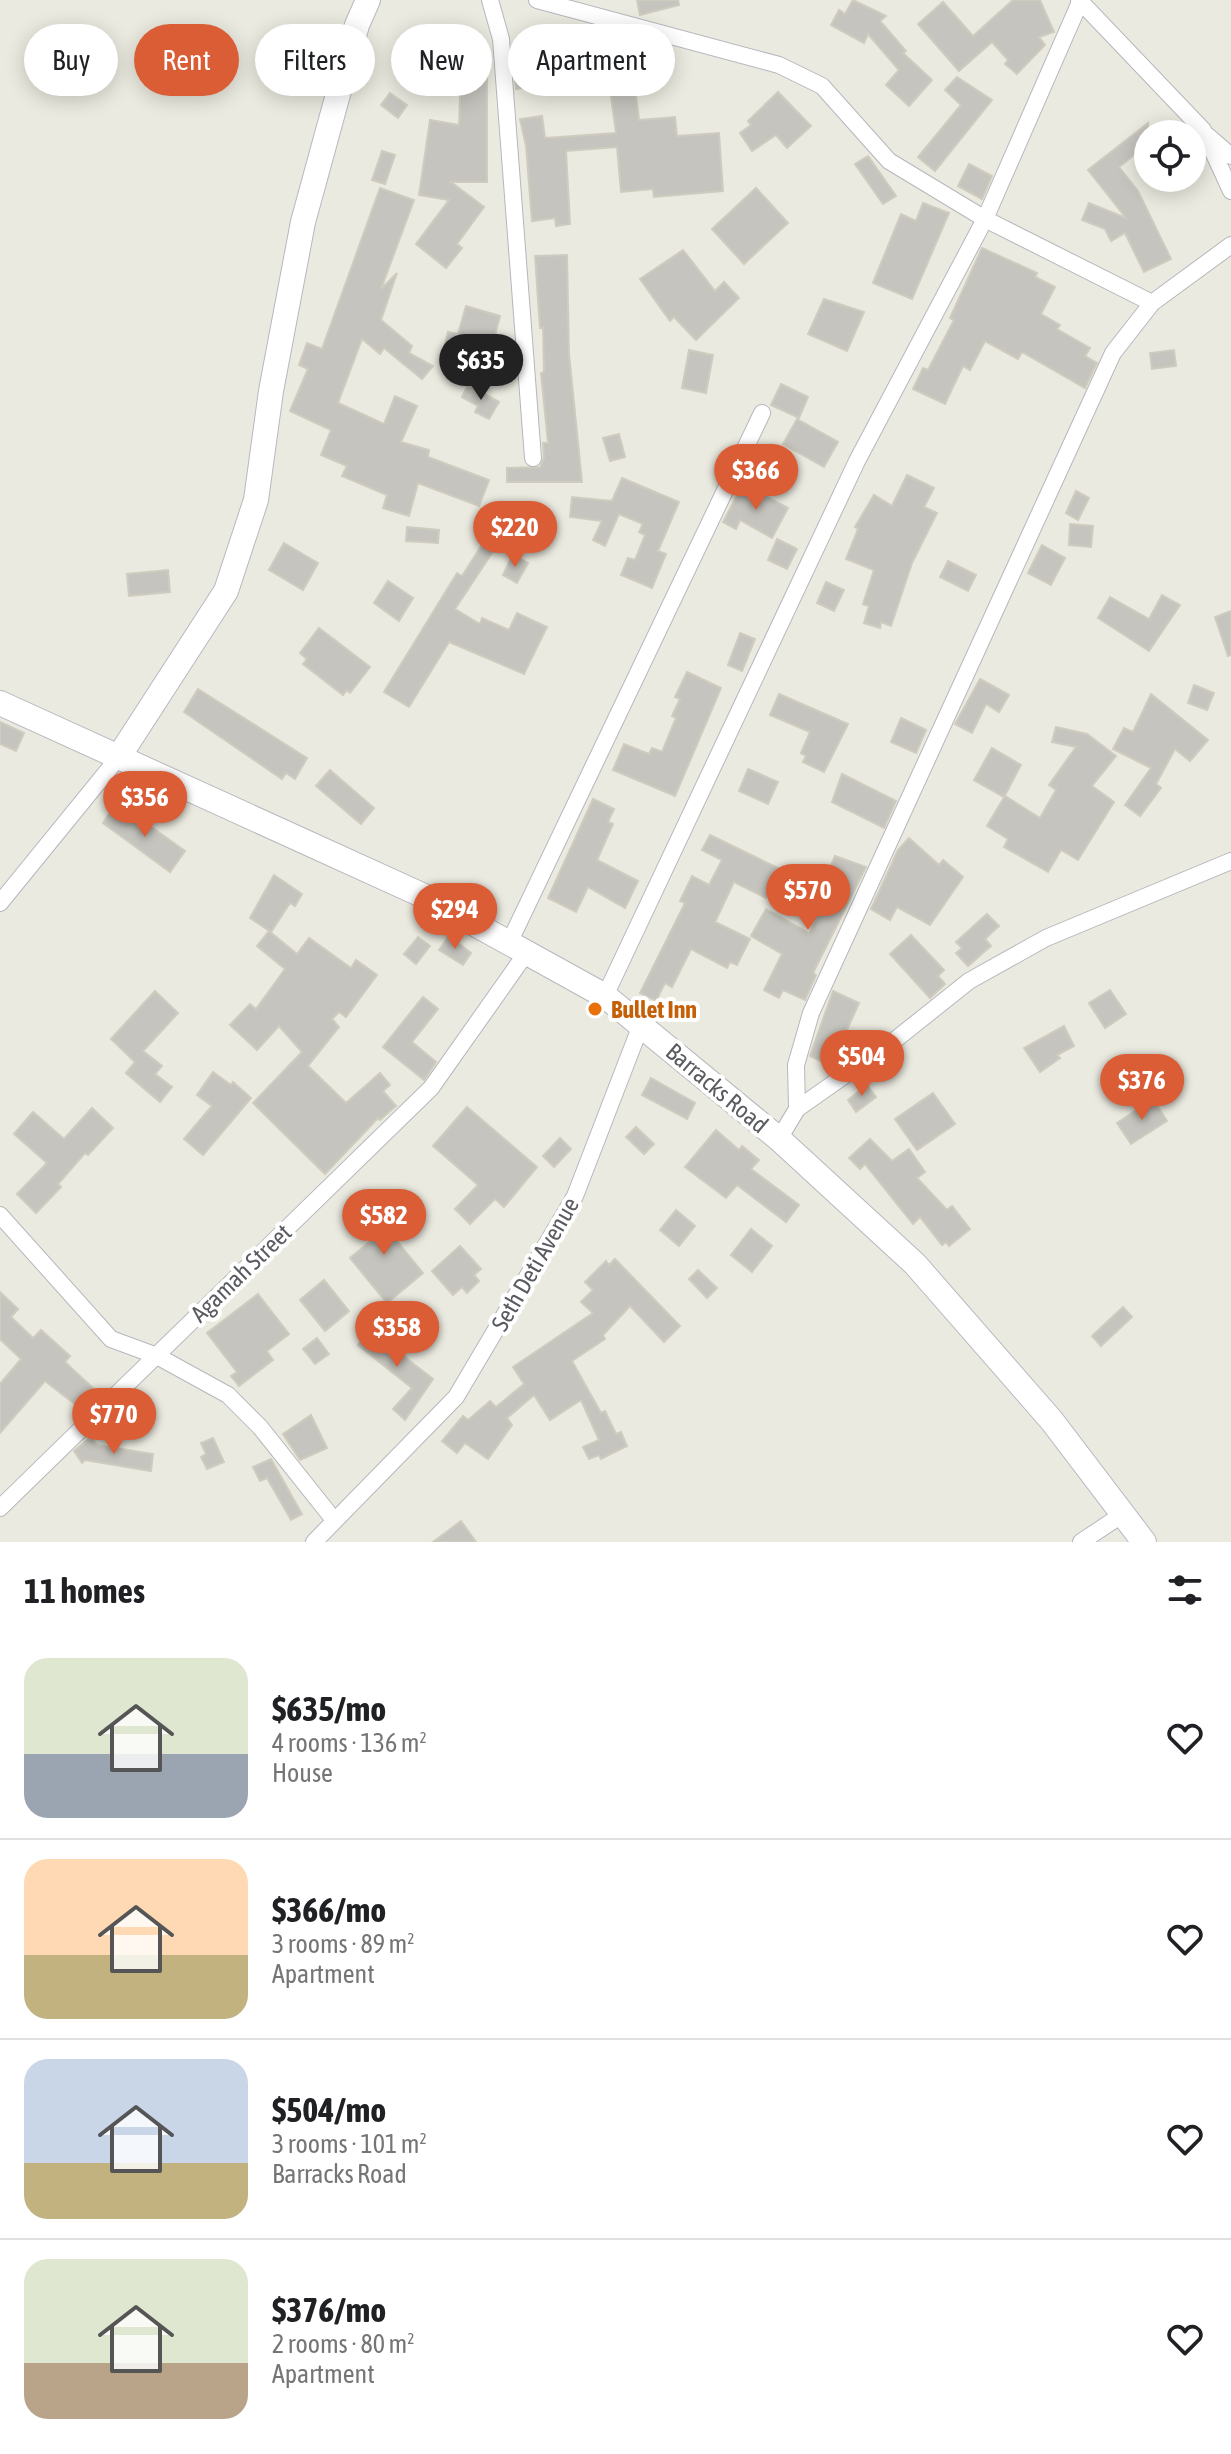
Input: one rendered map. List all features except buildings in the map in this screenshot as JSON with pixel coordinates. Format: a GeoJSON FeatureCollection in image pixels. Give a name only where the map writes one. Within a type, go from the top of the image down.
{"type":"FeatureCollection","features":[{"type":"Feature","properties":{"kind":"street"},"geometry":{"type":"LineString","coordinates":[[0,903],[118,758],[226,591],[251,513],[303,222],[357,25],[368,0]]}},
{"type":"Feature","properties":{"kind":"street"},"geometry":{"type":"LineString","coordinates":[[490,0],[503,54],[533,458]]}},
{"type":"Feature","properties":{"kind":"street"},"geometry":{"type":"LineString","coordinates":[[537,0],[779,65],[822,86],[889,161],[985,219],[1152,303]]}},
{"type":"Feature","properties":{"kind":"street"},"geometry":{"type":"LineString","coordinates":[[605,996],[857,461],[985,219],[1079,1],[1193,120]]}},
{"type":"Feature","properties":{"kind":"street"},"geometry":{"type":"LineString","coordinates":[[1206,133],[1231,156]]}},
{"type":"Feature","properties":{"kind":"street"},"geometry":{"type":"LineString","coordinates":[[1206,137],[1231,191]]}},
{"type":"Feature","properties":{"kind":"street"},"geometry":{"type":"LineString","coordinates":[[797,1109],[796,1065],[811,1013],[1102,377],[1128,331],[1152,303],[1231,245]]}},
{"type":"Feature","properties":{"kind":"street","name":"Agamah Street"},"geometry":{"type":"LineString","coordinates":[[0,1508],[431,1088],[518,947],[762,413]]}},
{"type":"Feature","properties":{"kind":"street","name":"Barracks Road"},"geometry":{"type":"LineString","coordinates":[[0,703],[424,896],[605,996],[779,1139],[915,1264],[1052,1421],[1144,1542]]}},
{"type":"Feature","properties":{"kind":"street"},"geometry":{"type":"LineString","coordinates":[[779,1139],[797,1109],[895,1040],[969,981],[1120,905],[1231,861]]}},
{"type":"Feature","properties":{"kind":"street","name":"Seth Deti Avenue"},"geometry":{"type":"LineString","coordinates":[[314,1542],[456,1397],[575,1196],[641,1025]]}},
{"type":"Feature","properties":{"kind":"street"},"geometry":{"type":"LineString","coordinates":[[0,1215],[111,1339],[157,1356],[228,1395],[260,1427],[334,1520]]}},
{"type":"Feature","properties":{"kind":"street"},"geometry":{"type":"LineString","coordinates":[[1081,1542],[1123,1514]]}},
{"type":"Feature","properties":{"kind":"place","name":"Bullet Inn"},"geometry":{"type":"Point","coordinates":[595,1009]}}]}
